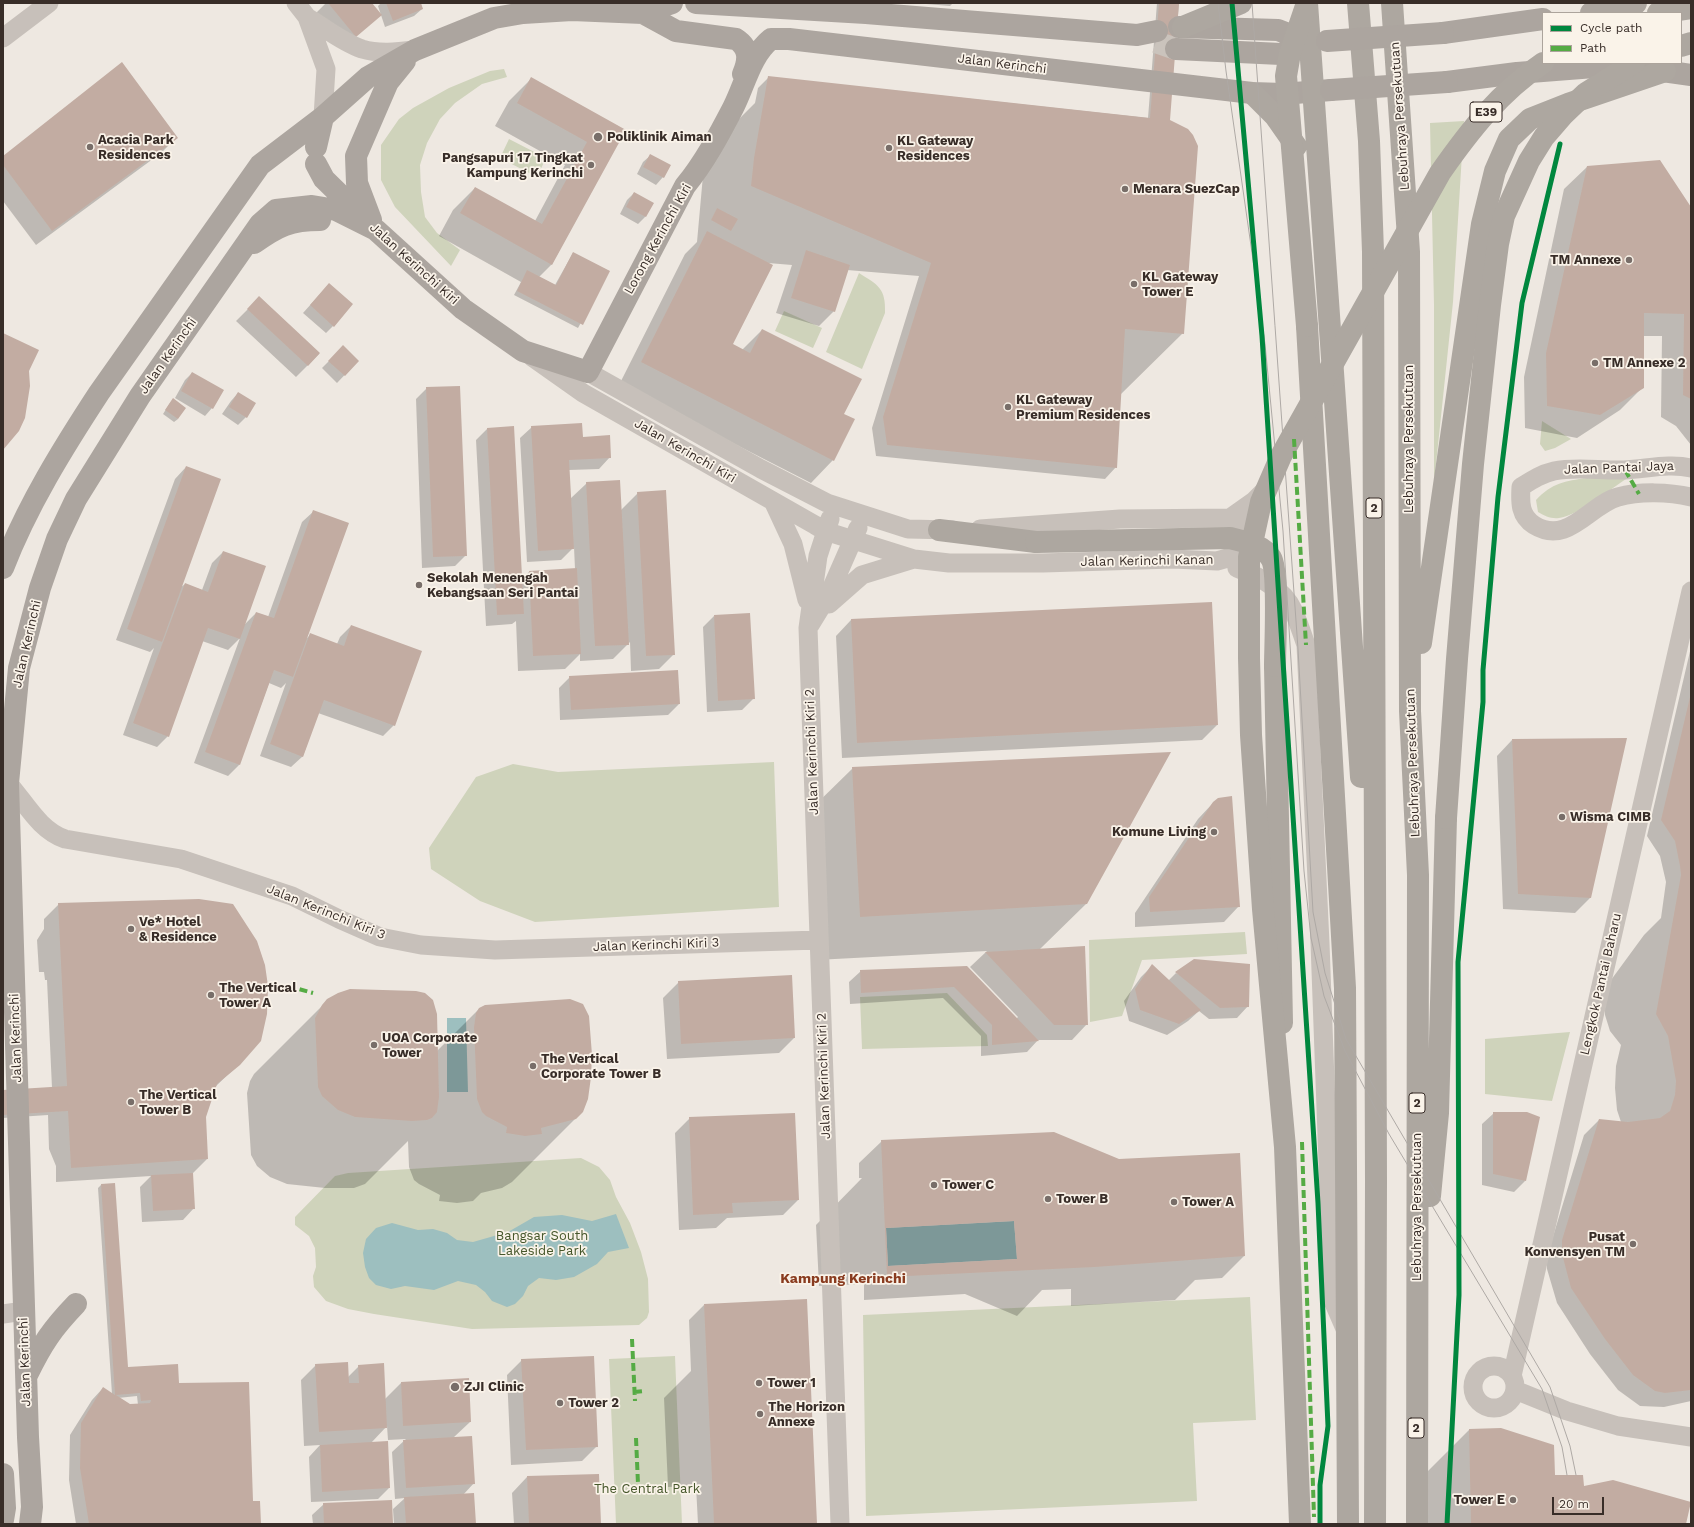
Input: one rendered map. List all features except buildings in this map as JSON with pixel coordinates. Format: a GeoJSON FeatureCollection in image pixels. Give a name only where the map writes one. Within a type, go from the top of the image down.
{"type":"FeatureCollection","features":[{"type":"Feature","properties":{"kind":"highway"},"geometry":{"type":"LineString","coordinates":[[1164,35],[1241,3]]}},
{"type":"Feature","properties":{"kind":"highway"},"geometry":{"type":"LineString","coordinates":[[1307,3],[1318,41],[1322,91],[1320,200],[1348,572],[1375,1013]]}},
{"type":"Feature","properties":{"kind":"highway"},"geometry":{"type":"LineString","coordinates":[[1307,3],[1290,53],[1286,76],[1308,336],[1345,988],[1348,1524]]}},
{"type":"Feature","properties":{"kind":"highway","name":"2"},"geometry":{"type":"LineString","coordinates":[[1358,3],[1369,141],[1373,252],[1375,1524]]}},
{"type":"Feature","properties":{"kind":"highway","name":"Lebuhraya Persekutuan"},"geometry":{"type":"LineString","coordinates":[[1392,3],[1409,252],[1410,711],[1418,875],[1417,1524]]}},
{"type":"Feature","properties":{"kind":"highway"},"geometry":{"type":"LineString","coordinates":[[1665,12],[1691,8]]}},
{"type":"Feature","properties":{"kind":"highway","name":"E39"},"geometry":{"type":"LineString","coordinates":[[1285,1147],[1263,909],[1251,735],[1249,557],[1261,502],[1281,456],[1440,173],[1462,141],[1492,105],[1521,78],[1542,64]]}},
{"type":"Feature","properties":{"kind":"highway"},"geometry":{"type":"LineString","coordinates":[[1417,1331],[1438,1114],[1446,818],[1457,659],[1473,464],[1498,244],[1504,216],[1529,160],[1544,137],[1563,115],[1586,93],[1632,64]]}},
{"type":"Feature","properties":{"kind":"highway"},"geometry":{"type":"LineString","coordinates":[[1410,711],[1452,438],[1482,224],[1495,171],[1509,139],[1530,119],[1568,104],[1665,72]]}},
{"type":"Feature","properties":{"kind":"highway"},"geometry":{"type":"LineString","coordinates":[[1252,93],[1275,116],[1286,130],[1305,161],[1320,200]]}},
{"type":"Feature","properties":{"kind":"highway"},"geometry":{"type":"LineString","coordinates":[[939,530],[1036,542],[1230,538],[1256,544],[1271,558],[1276,576],[1275,666],[1285,1147],[1300,1524]]}},
{"type":"Feature","properties":{"kind":"highway"},"geometry":{"type":"LineString","coordinates":[[1364,1524],[1374,1470]]}},
{"type":"Feature","properties":{"kind":"main road"},"geometry":{"type":"LineString","coordinates":[[3,568],[29,512],[74,432],[99,393],[260,165],[324,117],[368,77],[415,50],[480,23],[523,13],[572,10],[642,13],[672,3]]}},
{"type":"Feature","properties":{"kind":"main road"},"geometry":{"type":"LineString","coordinates":[[696,3],[866,13],[1164,35],[1278,30],[1318,41],[1443,32],[1542,19]]}},
{"type":"Feature","properties":{"kind":"main road"},"geometry":{"type":"LineString","coordinates":[[1596,12],[1636,3]]}},
{"type":"Feature","properties":{"kind":"main road"},"geometry":{"type":"LineString","coordinates":[[642,13],[676,31],[736,39],[742,43],[747,54],[748,63],[733,98],[685,186]]}},
{"type":"Feature","properties":{"kind":"main road","name":"Jalan Kerinchi"},"geometry":{"type":"LineString","coordinates":[[733,108],[758,52],[770,39],[780,38],[1252,93],[1283,94],[1447,82],[1620,65],[1691,75]]}},
{"type":"Feature","properties":{"kind":"main road"},"geometry":{"type":"LineString","coordinates":[[376,230],[365,209],[356,178],[356,156],[388,82],[415,50]]}},
{"type":"Feature","properties":{"kind":"main road","name":"Lorong Kerinchi Kiri"},"geometry":{"type":"LineString","coordinates":[[588,372],[685,186],[696,173],[733,108]]}},
{"type":"Feature","properties":{"kind":"main road","name":"Jalan Kerinchi Kiri"},"geometry":{"type":"LineString","coordinates":[[324,117],[316,155],[324,178],[376,230],[463,309],[523,351],[588,372]]}},
{"type":"Feature","properties":{"kind":"main road","name":"Jalan Kerinchi"},"geometry":{"type":"LineString","coordinates":[[30,1524],[32,1507],[26,1378],[13,1313],[6,783],[19,668],[30,621],[57,540],[76,498],[99,459],[140,396],[240,252],[272,230],[300,220],[324,220],[376,230]]}},
{"type":"Feature","properties":{"kind":"main road"},"geometry":{"type":"LineString","coordinates":[[26,1378],[45,1340],[76,1304]]}},
{"type":"Feature","properties":{"kind":"main road"},"geometry":{"type":"LineString","coordinates":[[3,1474],[5,1508],[3,1520]]}},
{"type":"Feature","properties":{"kind":"street"},"geometry":{"type":"LineString","coordinates":[[3,38],[49,3]]}},
{"type":"Feature","properties":{"kind":"street"},"geometry":{"type":"LineString","coordinates":[[301,10],[346,42],[362,49],[392,53],[415,50]]}},
{"type":"Feature","properties":{"kind":"street"},"geometry":{"type":"LineString","coordinates":[[301,10],[326,69],[324,117]]}},
{"type":"Feature","properties":{"kind":"street"},"geometry":{"type":"LineString","coordinates":[[812,618],[829,594],[863,516],[908,529],[939,530],[966,530],[1120,519],[1230,518],[1254,501],[1270,485],[1294,439],[1308,336]]}},
{"type":"Feature","properties":{"kind":"street","name":"Jalan Kerinchi Kiri"},"geometry":{"type":"LineString","coordinates":[[523,351],[583,393],[825,530],[853,540]]}},
{"type":"Feature","properties":{"kind":"street","name":"Jalan Kerinchi Kiri"},"geometry":{"type":"LineString","coordinates":[[588,372],[794,487],[835,506],[863,516]]}},
{"type":"Feature","properties":{"kind":"street","name":"Jalan Pantai Jaya"},"geometry":{"type":"LineString","coordinates":[[1691,468],[1680,466],[1624,470],[1559,470],[1536,477],[1521,487],[1520,498],[1522,511],[1529,522],[1549,531],[1560,531],[1618,497],[1656,493],[1691,498]]}},
{"type":"Feature","properties":{"kind":"street"},"geometry":{"type":"LineString","coordinates":[[773,501],[793,544],[812,618]]}},
{"type":"Feature","properties":{"kind":"street"},"geometry":{"type":"LineString","coordinates":[[812,618],[817,563],[825,530],[835,506]]}},
{"type":"Feature","properties":{"kind":"street","name":"Jalan Kerinchi Kanan"},"geometry":{"type":"LineString","coordinates":[[853,540],[914,559],[965,563],[1043,563],[1173,559],[1217,561],[1238,555],[1245,550],[1248,545],[1248,533],[1244,526],[1230,518]]}},
{"type":"Feature","properties":{"kind":"street"},"geometry":{"type":"LineString","coordinates":[[812,618],[862,575],[914,559]]}},
{"type":"Feature","properties":{"kind":"street"},"geometry":{"type":"LineString","coordinates":[[1217,561],[1254,574],[1281,594],[1293,609],[1306,645],[1319,927],[1333,1301],[1347,1333]]}},
{"type":"Feature","properties":{"kind":"street","name":"Lengkok Pantai Baharu"},"geometry":{"type":"LineString","coordinates":[[1691,591],[1513,1383],[1567,1411],[1611,1424],[1691,1437]]}},
{"type":"Feature","properties":{"kind":"street","name":"Jalan Kerinchi Kiri 2"},"geometry":{"type":"LineString","coordinates":[[812,618],[819,940],[840,1524]]}},
{"type":"Feature","properties":{"kind":"street","name":"Jalan Kerinchi Kiri 3"},"geometry":{"type":"LineString","coordinates":[[6,783],[54,835],[65,839],[181,859],[292,896],[380,937],[421,945],[495,950],[819,940]]}},
{"type":"Feature","properties":{"kind":"green space"},"geometry":{"type":"Polygon","coordinates":[[[504,69],[507,77],[482,84],[455,103],[440,119],[427,143],[420,165],[421,192],[425,217],[437,233],[460,250],[451,266],[395,207],[381,180],[381,145],[399,119],[413,108],[449,88],[490,71],[504,69]]]}},
{"type":"Feature","properties":{"kind":"green space"},"geometry":{"type":"Polygon","coordinates":[[[1464,121],[1453,302],[1434,483],[1434,305],[1430,123],[1464,121]]]}},
{"type":"Feature","properties":{"kind":"green space"},"geometry":{"type":"Polygon","coordinates":[[[509,139],[546,158],[537,177],[500,158],[509,139]]]}},
{"type":"Feature","properties":{"kind":"green space"},"geometry":{"type":"Polygon","coordinates":[[[859,273],[880,288],[885,305],[885,313],[862,369],[826,352],[859,273]]]}},
{"type":"Feature","properties":{"kind":"green space"},"geometry":{"type":"Polygon","coordinates":[[[784,311],[822,328],[813,348],[775,331],[784,311]]]}},
{"type":"Feature","properties":{"kind":"green space"},"geometry":{"type":"Polygon","coordinates":[[[1542,421],[1571,439],[1555,448],[1545,451],[1540,444],[1542,421]]]}},
{"type":"Feature","properties":{"kind":"green space"},"geometry":{"type":"Polygon","coordinates":[[[1587,478],[1626,479],[1594,502],[1567,516],[1553,518],[1538,512],[1536,500],[1553,486],[1572,480],[1587,478]]]}},
{"type":"Feature","properties":{"kind":"green space"},"geometry":{"type":"Polygon","coordinates":[[[774,762],[779,907],[535,922],[480,901],[431,869],[429,848],[476,777],[513,764],[558,772],[774,762]]]}},
{"type":"Feature","properties":{"kind":"green space"},"geometry":{"type":"Polygon","coordinates":[[[1245,932],[1247,954],[1142,960],[1122,1016],[1090,1022],[1089,940],[1245,932]]]}},
{"type":"Feature","properties":{"kind":"green space"},"geometry":{"type":"Polygon","coordinates":[[[947,993],[987,1035],[988,1046],[862,1049],[860,997],[947,993]]]}},
{"type":"Feature","properties":{"kind":"green space"},"geometry":{"type":"Polygon","coordinates":[[[1570,1032],[1552,1101],[1485,1094],[1485,1039],[1570,1032]]]}},
{"type":"Feature","properties":{"kind":"green space","name":"Bangsar South Lakeside Park"},"geometry":{"type":"Polygon","coordinates":[[[581,1158],[599,1167],[610,1180],[616,1197],[630,1223],[641,1252],[648,1279],[649,1312],[647,1318],[639,1325],[472,1329],[348,1309],[326,1301],[314,1287],[313,1276],[316,1267],[315,1248],[309,1236],[295,1225],[295,1217],[335,1176],[348,1173],[581,1158]]]}},
{"type":"Feature","properties":{"kind":"green space"},"geometry":{"type":"Polygon","coordinates":[[[1250,1297],[1256,1420],[1193,1423],[1197,1501],[866,1516],[863,1315],[1250,1297]]]}},
{"type":"Feature","properties":{"kind":"green space","name":"The Central Park"},"geometry":{"type":"Polygon","coordinates":[[[675,1356],[682,1524],[616,1524],[609,1359],[675,1356]]]}},
{"type":"Feature","properties":{"kind":"water"},"geometry":{"type":"Polygon","coordinates":[[[447,1018],[466,1018],[468,1092],[447,1092],[447,1018]]]}},
{"type":"Feature","properties":{"kind":"water"},"geometry":{"type":"Polygon","coordinates":[[[616,1214],[629,1248],[608,1252],[597,1264],[574,1277],[556,1280],[539,1278],[528,1286],[523,1296],[515,1304],[507,1307],[492,1301],[485,1292],[476,1285],[458,1281],[434,1290],[405,1286],[391,1289],[376,1285],[369,1278],[365,1267],[363,1253],[366,1239],[376,1228],[392,1223],[418,1230],[433,1229],[447,1233],[457,1240],[473,1242],[508,1232],[534,1217],[562,1215],[592,1221],[616,1214]]]}},
{"type":"Feature","properties":{"kind":"water"},"geometry":{"type":"Polygon","coordinates":[[[1014,1221],[1017,1259],[888,1266],[886,1228],[1014,1221]]]}},
{"type":"Feature","properties":{"kind":"tunnel"},"geometry":{"type":"LineString","coordinates":[[1156,42],[1176,49]]}},
{"type":"Feature","properties":{"kind":"tram line"},"geometry":{"type":"LineString","coordinates":[[1218,3],[1226,71],[1265,344],[1283,531],[1304,871],[1311,938],[1324,996],[1345,1051],[1389,1134],[1542,1389],[1562,1447],[1567,1475]]}},
{"type":"Feature","properties":{"kind":"tram line"},"geometry":{"type":"LineString","coordinates":[[1252,3],[1298,649],[1313,912],[1325,973],[1346,1039],[1550,1387],[1570,1446],[1576,1475]]}},
{"type":"Feature","properties":{"kind":"marked path"},"geometry":{"type":"LineString","coordinates":[[1294,439],[1306,645]]}},
{"type":"Feature","properties":{"kind":"marked path"},"geometry":{"type":"LineString","coordinates":[[1625,470],[1639,494]]}},
{"type":"Feature","properties":{"kind":"marked path"},"geometry":{"type":"LineString","coordinates":[[288,986],[313,993]]}},
{"type":"Feature","properties":{"kind":"marked path"},"geometry":{"type":"LineString","coordinates":[[1302,1142],[1314,1517]]}},
{"type":"Feature","properties":{"kind":"marked path"},"geometry":{"type":"LineString","coordinates":[[632,1339],[635,1401]]}},
{"type":"Feature","properties":{"kind":"marked path"},"geometry":{"type":"LineString","coordinates":[[634,1392],[644,1391]]}},
{"type":"Feature","properties":{"kind":"marked path"},"geometry":{"type":"LineString","coordinates":[[636,1438],[638,1484]]}},
{"type":"Feature","properties":{"kind":"cycle path"},"geometry":{"type":"LineString","coordinates":[[1232,3],[1262,336],[1318,1203],[1328,1426],[1320,1485],[1320,1524]]}},
{"type":"Feature","properties":{"kind":"cycle path"},"geometry":{"type":"LineString","coordinates":[[1447,1524],[1459,1295],[1458,962],[1483,702],[1483,670],[1498,497],[1522,303],[1560,144]]}},
{"type":"Feature","properties":{"kind":"place","name":"Poliklinik Aiman"},"geometry":{"type":"Point","coordinates":[598,137]}},
{"type":"Feature","properties":{"kind":"place","name":"Acacia Park Residences"},"geometry":{"type":"Point","coordinates":[90,147]}},
{"type":"Feature","properties":{"kind":"place","name":"KL Gateway Residences"},"geometry":{"type":"Point","coordinates":[889,148]}},
{"type":"Feature","properties":{"kind":"place","name":"Pangsapuri 17 Tingkat Kampung Kerinchi"},"geometry":{"type":"Point","coordinates":[591,165]}},
{"type":"Feature","properties":{"kind":"place","name":"Menara SuezCap"},"geometry":{"type":"Point","coordinates":[1125,189]}},
{"type":"Feature","properties":{"kind":"place","name":"TM Annexe"},"geometry":{"type":"Point","coordinates":[1629,260]}},
{"type":"Feature","properties":{"kind":"place","name":"KL Gateway Tower E"},"geometry":{"type":"Point","coordinates":[1134,284]}},
{"type":"Feature","properties":{"kind":"place","name":"TM Annexe 2"},"geometry":{"type":"Point","coordinates":[1595,363]}},
{"type":"Feature","properties":{"kind":"place","name":"KL Gateway Premium Residences"},"geometry":{"type":"Point","coordinates":[1008,407]}},
{"type":"Feature","properties":{"kind":"place","name":"Sekolah Menengah Kebangsaan Seri Pantai"},"geometry":{"type":"Point","coordinates":[419,585]}},
{"type":"Feature","properties":{"kind":"place","name":"Wisma CIMB"},"geometry":{"type":"Point","coordinates":[1562,817]}},
{"type":"Feature","properties":{"kind":"place","name":"Komune Living"},"geometry":{"type":"Point","coordinates":[1214,832]}},
{"type":"Feature","properties":{"kind":"place","name":"Ve* Hotel & Residence"},"geometry":{"type":"Point","coordinates":[131,929]}},
{"type":"Feature","properties":{"kind":"place","name":"The Vertical Tower A"},"geometry":{"type":"Point","coordinates":[211,995]}},
{"type":"Feature","properties":{"kind":"place","name":"UOA Corporate Tower"},"geometry":{"type":"Point","coordinates":[374,1045]}},
{"type":"Feature","properties":{"kind":"place","name":"The Vertical Corporate Tower B"},"geometry":{"type":"Point","coordinates":[533,1066]}},
{"type":"Feature","properties":{"kind":"place","name":"The Vertical Tower B"},"geometry":{"type":"Point","coordinates":[131,1102]}},
{"type":"Feature","properties":{"kind":"place","name":"Tower C"},"geometry":{"type":"Point","coordinates":[934,1185]}},
{"type":"Feature","properties":{"kind":"place","name":"Tower B"},"geometry":{"type":"Point","coordinates":[1048,1199]}},
{"type":"Feature","properties":{"kind":"place","name":"Tower A"},"geometry":{"type":"Point","coordinates":[1174,1202]}},
{"type":"Feature","properties":{"kind":"place","name":"Pusat Konvensyen TM"},"geometry":{"type":"Point","coordinates":[1633,1244]}},
{"type":"Feature","properties":{"kind":"place","name":"Tower 1"},"geometry":{"type":"Point","coordinates":[759,1383]}},
{"type":"Feature","properties":{"kind":"place","name":"ZJI Clinic"},"geometry":{"type":"Point","coordinates":[455,1387]}},
{"type":"Feature","properties":{"kind":"place","name":"Tower 2"},"geometry":{"type":"Point","coordinates":[560,1403]}},
{"type":"Feature","properties":{"kind":"place","name":"The Horizon Annexe"},"geometry":{"type":"Point","coordinates":[760,1414]}},
{"type":"Feature","properties":{"kind":"place","name":"Tower E"},"geometry":{"type":"Point","coordinates":[1513,1500]}},
{"type":"Feature","properties":{"kind":"district","name":"Kampung Kerinchi"},"geometry":{"type":"Point","coordinates":[843,1279]}}]}
